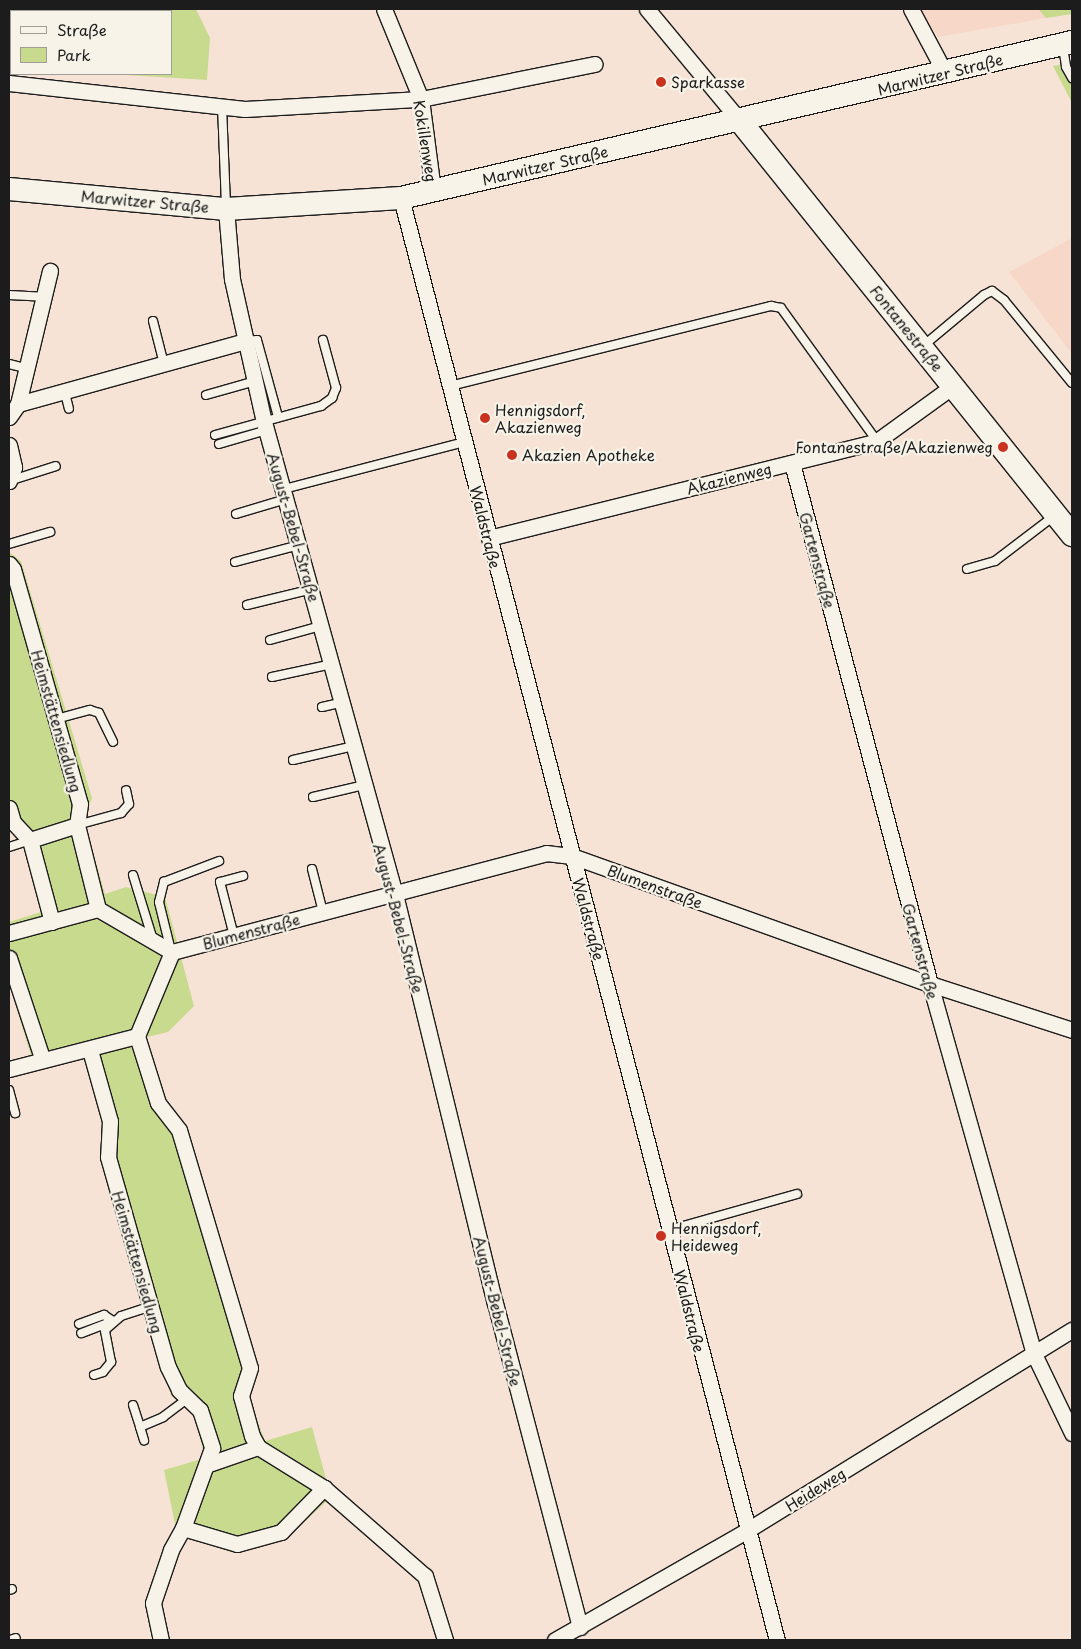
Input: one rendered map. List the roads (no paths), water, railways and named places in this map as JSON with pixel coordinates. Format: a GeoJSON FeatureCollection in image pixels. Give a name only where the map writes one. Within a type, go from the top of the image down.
{"type":"FeatureCollection","features":[{"type":"Feature","properties":{"kind":"main road","name":"Marwitzer Straße"},"geometry":{"type":"LineString","coordinates":[[9,189],[226,209],[401,198],[740,121],[1067,43]]}},
{"type":"Feature","properties":{"kind":"main road","name":"Fontanestraße"},"geometry":{"type":"LineString","coordinates":[[740,121],[1072,535]]}},
{"type":"Feature","properties":{"kind":"street","name":"Kokillenweg"},"geometry":{"type":"LineString","coordinates":[[384,9],[421,99],[433,190]]}},
{"type":"Feature","properties":{"kind":"street"},"geometry":{"type":"LineString","coordinates":[[647,9],[740,121]]}},
{"type":"Feature","properties":{"kind":"street"},"geometry":{"type":"LineString","coordinates":[[911,9],[945,73]]}},
{"type":"Feature","properties":{"kind":"street"},"geometry":{"type":"LineString","coordinates":[[9,83],[245,109],[421,99],[594,64]]}},
{"type":"Feature","properties":{"kind":"street","name":"Waldstraße"},"geometry":{"type":"LineString","coordinates":[[401,198],[746,1531],[777,1640]]}},
{"type":"Feature","properties":{"kind":"street","name":"August-Bebel-Straße"},"geometry":{"type":"LineString","coordinates":[[226,209],[232,279],[245,341],[255,381],[270,423],[285,494],[395,894],[495,1303],[580,1627]]}},
{"type":"Feature","properties":{"kind":"street"},"geometry":{"type":"LineString","coordinates":[[9,417],[18,404],[25,368],[50,271]]}},
{"type":"Feature","properties":{"kind":"street"},"geometry":{"type":"LineString","coordinates":[[18,404],[65,393],[245,341]]}},
{"type":"Feature","properties":{"kind":"street","name":"Akazienweg"},"geometry":{"type":"LineString","coordinates":[[489,538],[878,441],[953,386]]}},
{"type":"Feature","properties":{"kind":"street"},"geometry":{"type":"LineString","coordinates":[[9,445],[14,467],[9,481]]}},
{"type":"Feature","properties":{"kind":"street","name":"Gartenstraße"},"geometry":{"type":"LineString","coordinates":[[792,462],[930,984],[1034,1354],[1072,1432]]}},
{"type":"Feature","properties":{"kind":"street","name":"Heimstättensiedlung"},"geometry":{"type":"LineString","coordinates":[[9,564],[14,569],[80,804],[77,825],[98,909]]}},
{"type":"Feature","properties":{"kind":"street"},"geometry":{"type":"LineString","coordinates":[[9,808],[13,822],[30,840],[52,922]]}},
{"type":"Feature","properties":{"kind":"street"},"geometry":{"type":"LineString","coordinates":[[30,840],[77,825]]}},
{"type":"Feature","properties":{"kind":"street","name":"Blumenstraße"},"geometry":{"type":"LineString","coordinates":[[172,952],[546,853],[572,856],[930,984],[1072,1030]]}},
{"type":"Feature","properties":{"kind":"street"},"geometry":{"type":"LineString","coordinates":[[9,933],[98,909],[172,952],[137,1036],[158,1103],[179,1130],[250,1368],[241,1396],[258,1448],[324,1488],[425,1576],[444,1640]]}},
{"type":"Feature","properties":{"kind":"street"},"geometry":{"type":"LineString","coordinates":[[9,958],[42,1058]]}},
{"type":"Feature","properties":{"kind":"street"},"geometry":{"type":"LineString","coordinates":[[9,1069],[42,1058],[90,1050],[137,1036]]}},
{"type":"Feature","properties":{"kind":"street","name":"Heimstättensiedlung"},"geometry":{"type":"LineString","coordinates":[[90,1050],[110,1122],[108,1157],[168,1367],[179,1390],[200,1410],[212,1448],[209,1464],[183,1528],[171,1550],[153,1603],[161,1640]]}},
{"type":"Feature","properties":{"kind":"street","name":"Heideweg"},"geometry":{"type":"LineString","coordinates":[[555,1640],[746,1531],[1072,1330]]}},
{"type":"Feature","properties":{"kind":"street"},"geometry":{"type":"LineString","coordinates":[[209,1464],[258,1448]]}},
{"type":"Feature","properties":{"kind":"street"},"geometry":{"type":"LineString","coordinates":[[183,1528],[237,1544],[280,1532],[324,1488]]}},
{"type":"Feature","properties":{"kind":"lane"},"geometry":{"type":"LineString","coordinates":[[1067,43],[1066,67],[1072,78]]}},
{"type":"Feature","properties":{"kind":"lane"},"geometry":{"type":"LineString","coordinates":[[222,106],[226,209]]}},
{"type":"Feature","properties":{"kind":"lane"},"geometry":{"type":"LineString","coordinates":[[922,347],[984,295],[992,292],[1004,300],[1072,383]]}},
{"type":"Feature","properties":{"kind":"lane"},"geometry":{"type":"LineString","coordinates":[[9,295],[43,298]]}},
{"type":"Feature","properties":{"kind":"lane"},"geometry":{"type":"LineString","coordinates":[[450,386],[771,306],[781,308],[878,441]]}},
{"type":"Feature","properties":{"kind":"lane"},"geometry":{"type":"LineString","coordinates":[[153,321],[164,364]]}},
{"type":"Feature","properties":{"kind":"lane"},"geometry":{"type":"LineString","coordinates":[[245,341],[258,340],[270,423]]}},
{"type":"Feature","properties":{"kind":"lane"},"geometry":{"type":"LineString","coordinates":[[219,444],[270,423],[321,406],[332,398],[336,388],[323,340]]}},
{"type":"Feature","properties":{"kind":"lane"},"geometry":{"type":"LineString","coordinates":[[9,364],[25,368]]}},
{"type":"Feature","properties":{"kind":"lane"},"geometry":{"type":"LineString","coordinates":[[206,395],[255,381]]}},
{"type":"Feature","properties":{"kind":"lane"},"geometry":{"type":"LineString","coordinates":[[65,393],[69,408]]}},
{"type":"Feature","properties":{"kind":"lane"},"geometry":{"type":"LineString","coordinates":[[215,435],[270,423]]}},
{"type":"Feature","properties":{"kind":"lane"},"geometry":{"type":"LineString","coordinates":[[236,514],[285,494],[464,442]]}},
{"type":"Feature","properties":{"kind":"lane"},"geometry":{"type":"LineString","coordinates":[[9,481],[56,466]]}},
{"type":"Feature","properties":{"kind":"lane"},"geometry":{"type":"LineString","coordinates":[[968,569],[995,560],[1056,514]]}},
{"type":"Feature","properties":{"kind":"lane"},"geometry":{"type":"LineString","coordinates":[[9,544],[50,532]]}},
{"type":"Feature","properties":{"kind":"lane"},"geometry":{"type":"LineString","coordinates":[[235,562],[299,545]]}},
{"type":"Feature","properties":{"kind":"lane"},"geometry":{"type":"LineString","coordinates":[[247,605],[312,589]]}},
{"type":"Feature","properties":{"kind":"lane"},"geometry":{"type":"LineString","coordinates":[[270,640],[321,626]]}},
{"type":"Feature","properties":{"kind":"lane"},"geometry":{"type":"LineString","coordinates":[[272,677],[332,664]]}},
{"type":"Feature","properties":{"kind":"lane"},"geometry":{"type":"LineString","coordinates":[[322,707],[343,702]]}},
{"type":"Feature","properties":{"kind":"lane"},"geometry":{"type":"LineString","coordinates":[[56,719],[90,710],[99,713],[114,742]]}},
{"type":"Feature","properties":{"kind":"lane"},"geometry":{"type":"LineString","coordinates":[[293,760],[354,746]]}},
{"type":"Feature","properties":{"kind":"lane"},"geometry":{"type":"LineString","coordinates":[[313,797],[364,785]]}},
{"type":"Feature","properties":{"kind":"lane"},"geometry":{"type":"LineString","coordinates":[[77,825],[121,813],[129,804],[126,790]]}},
{"type":"Feature","properties":{"kind":"lane"},"geometry":{"type":"LineString","coordinates":[[9,847],[30,840]]}},
{"type":"Feature","properties":{"kind":"lane"},"geometry":{"type":"LineString","coordinates":[[172,952],[159,902],[164,882],[219,860]]}},
{"type":"Feature","properties":{"kind":"lane"},"geometry":{"type":"LineString","coordinates":[[312,869],[323,912]]}},
{"type":"Feature","properties":{"kind":"lane"},"geometry":{"type":"LineString","coordinates":[[133,875],[153,942]]}},
{"type":"Feature","properties":{"kind":"lane"},"geometry":{"type":"LineString","coordinates":[[234,936],[220,882],[243,876]]}},
{"type":"Feature","properties":{"kind":"lane"},"geometry":{"type":"LineString","coordinates":[[9,1090],[15,1113]]}},
{"type":"Feature","properties":{"kind":"lane"},"geometry":{"type":"LineString","coordinates":[[669,1230],[797,1194]]}},
{"type":"Feature","properties":{"kind":"lane"},"geometry":{"type":"LineString","coordinates":[[81,1334],[151,1306]]}},
{"type":"Feature","properties":{"kind":"lane"},"geometry":{"type":"LineString","coordinates":[[79,1324],[104,1315],[113,1322]]}},
{"type":"Feature","properties":{"kind":"lane"},"geometry":{"type":"LineString","coordinates":[[94,1375],[109,1368],[105,1330],[113,1322]]}},
{"type":"Feature","properties":{"kind":"lane"},"geometry":{"type":"LineString","coordinates":[[140,1427],[163,1417],[188,1398]]}},
{"type":"Feature","properties":{"kind":"lane"},"geometry":{"type":"LineString","coordinates":[[133,1405],[144,1440]]}},
{"type":"Feature","properties":{"kind":"place","name":"Sparkasse"},"geometry":{"type":"Point","coordinates":[661,82]}},
{"type":"Feature","properties":{"kind":"place","name":"Hennigsdorf, Akazienweg"},"geometry":{"type":"Point","coordinates":[485,418]}},
{"type":"Feature","properties":{"kind":"place","name":"Fontanestraße/Akazienweg"},"geometry":{"type":"Point","coordinates":[1003,447]}},
{"type":"Feature","properties":{"kind":"place","name":"Akazien Apotheke"},"geometry":{"type":"Point","coordinates":[512,455]}},
{"type":"Feature","properties":{"kind":"place","name":"Hennigsdorf, Heideweg"},"geometry":{"type":"Point","coordinates":[661,1236]}}]}
